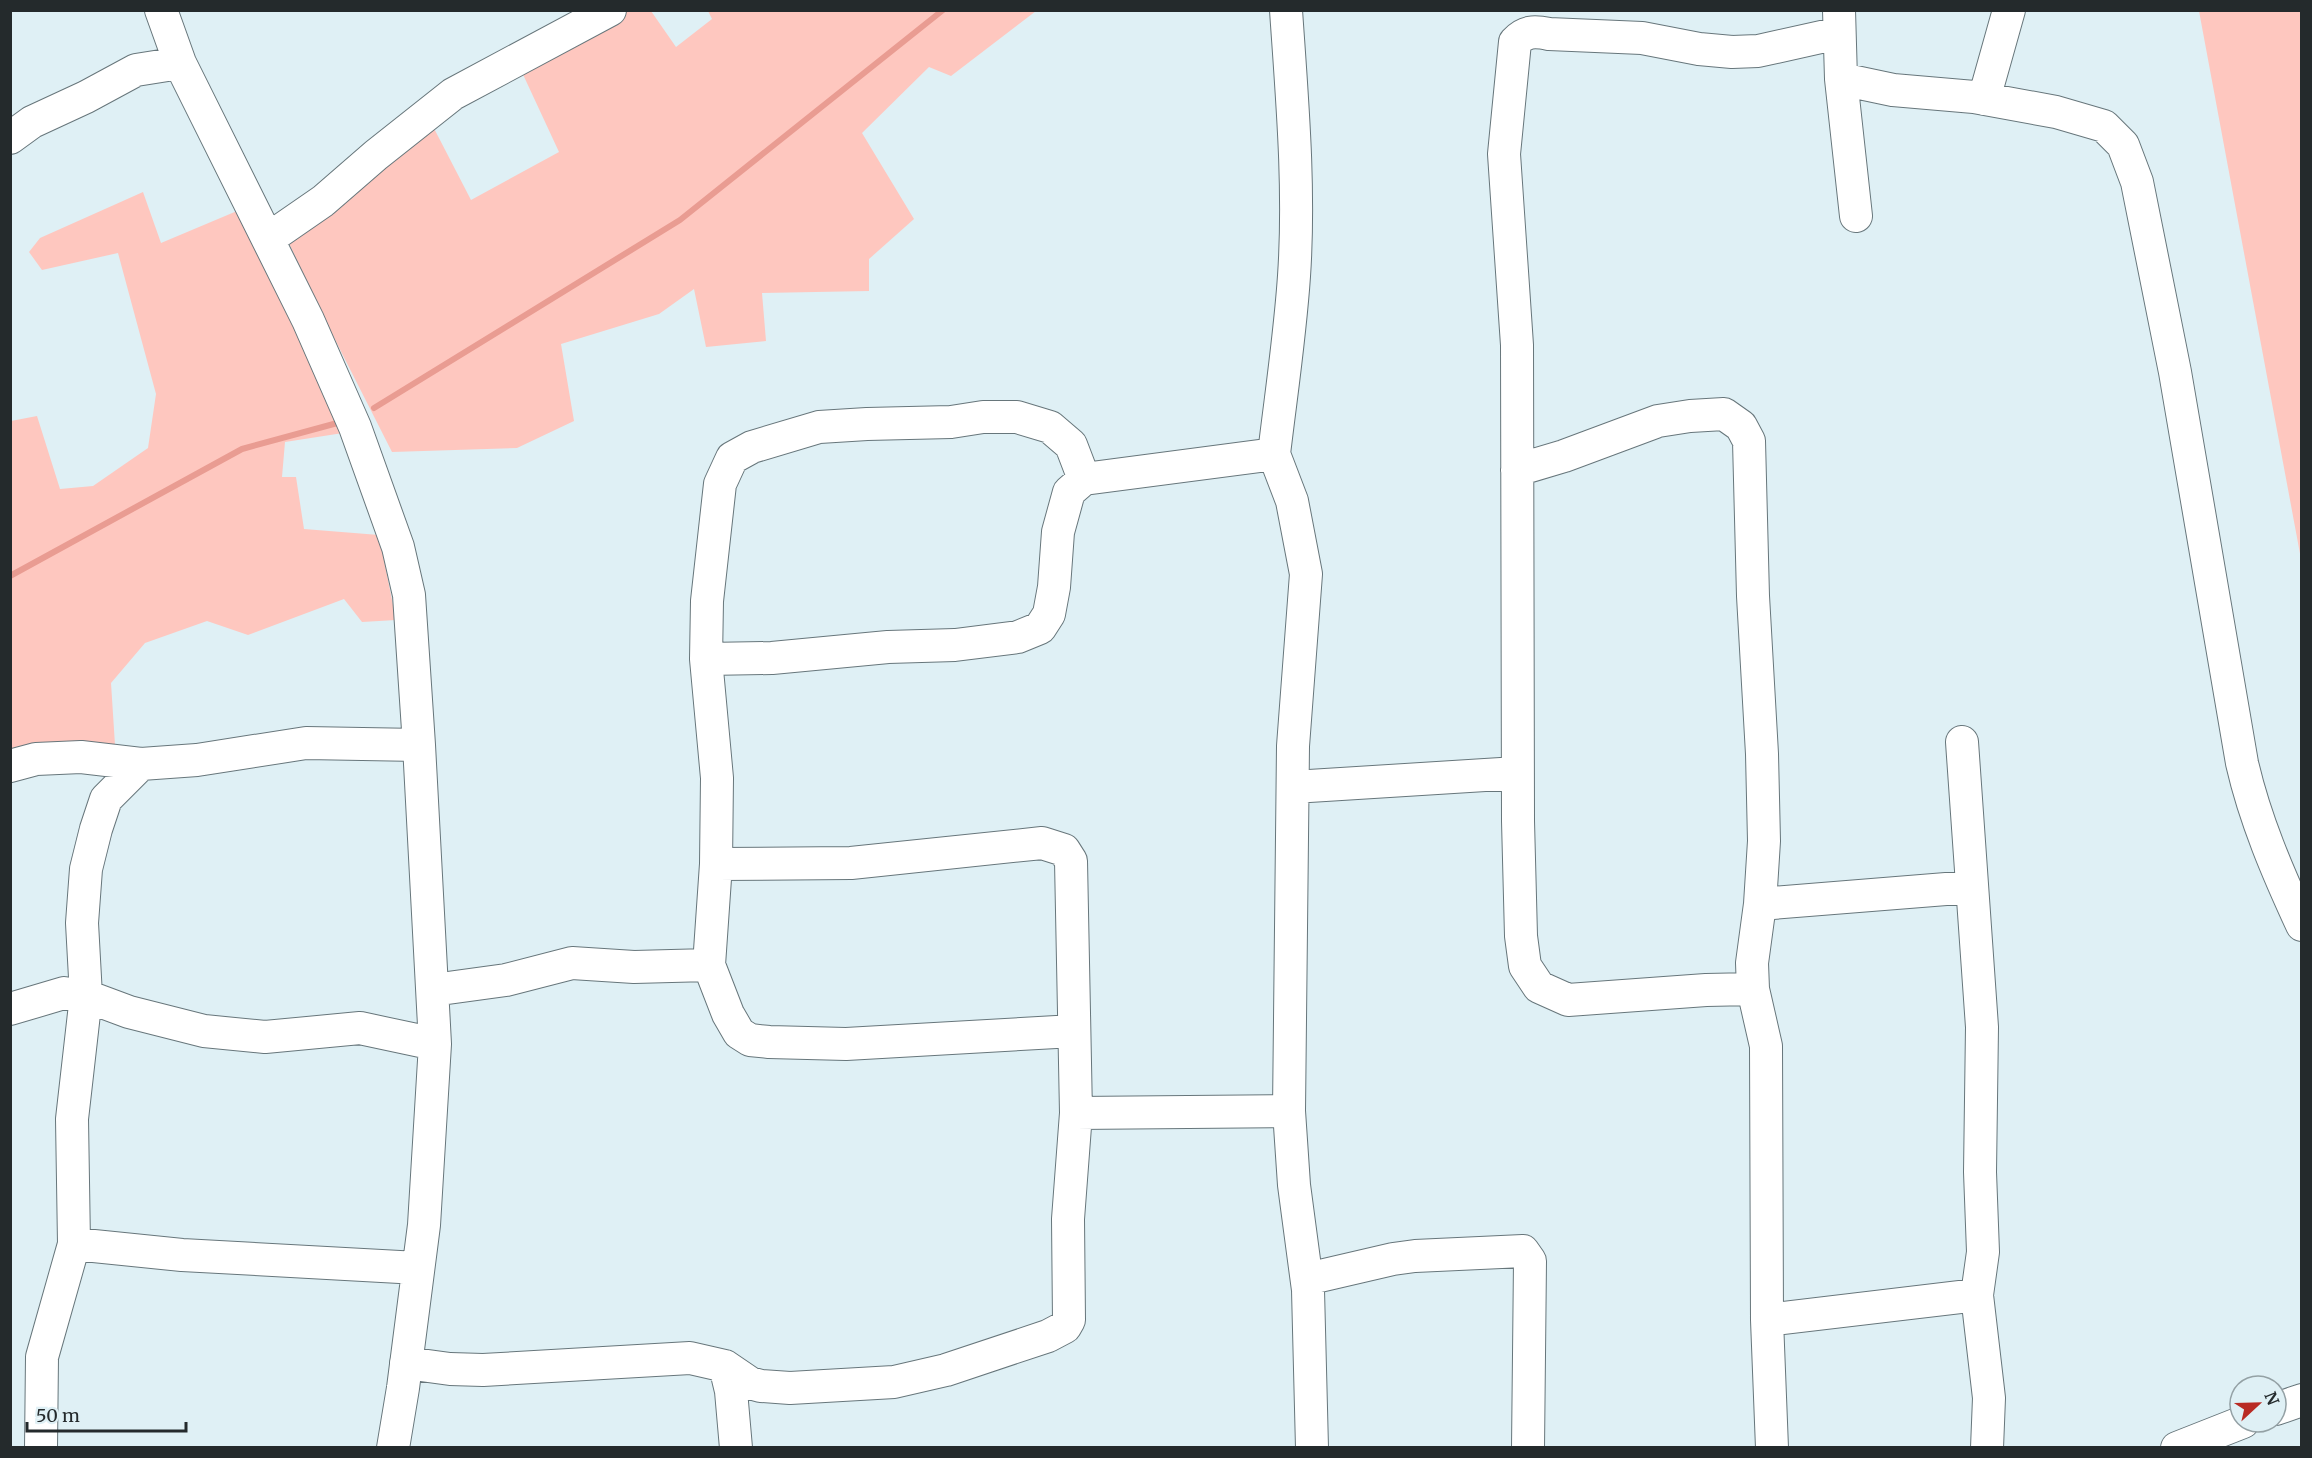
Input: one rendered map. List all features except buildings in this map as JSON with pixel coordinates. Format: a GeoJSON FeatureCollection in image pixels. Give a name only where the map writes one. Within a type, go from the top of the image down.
{"type":"FeatureCollection","features":[{"type":"Feature","properties":{"kind":"street"},"geometry":{"type":"LineString","coordinates":[[268,238],[324,201],[376,155],[453,94],[610,10]]}},
{"type":"Feature","properties":{"kind":"street"},"geometry":{"type":"LineString","coordinates":[[1286,10],[1296,216],[1294,275],[1274,454],[1292,501],[1306,574],[1293,746],[1289,1112],[1294,1185],[1307,1279],[1312,1448]]}},
{"type":"Feature","properties":{"kind":"street"},"geometry":{"type":"LineString","coordinates":[[1984,99],[2009,10]]}},
{"type":"Feature","properties":{"kind":"street"},"geometry":{"type":"LineString","coordinates":[[162,11],[180,63],[308,320],[355,427],[398,547],[409,595],[435,1044],[424,1225],[393,1448]]}},
{"type":"Feature","properties":{"kind":"street"},"geometry":{"type":"LineString","coordinates":[[1753,989],[1568,1000],[1539,987],[1525,966],[1521,936],[1517,773],[1517,345],[1504,154],[1515,42],[1522,22],[1536,31],[1549,34],[1641,38],[1699,49],[1732,52],[1758,51],[1839,22],[1841,79],[1856,216]]}},
{"type":"Feature","properties":{"kind":"street"},"geometry":{"type":"LineString","coordinates":[[10,138],[32,122],[136,70],[180,63]]}},
{"type":"Feature","properties":{"kind":"street"},"geometry":{"type":"LineString","coordinates":[[1841,79],[1893,90],[1984,99],[2056,112],[2104,126],[2123,145],[2137,182],[2175,372],[2242,763],[2261,830],[2301,925]]}},
{"type":"Feature","properties":{"kind":"street"},"geometry":{"type":"LineString","coordinates":[[1517,470],[1564,456],[1658,421],[1690,416],[1724,414],[1741,426],[1749,441],[1753,596],[1764,841],[1760,904],[1752,963],[1753,989],[1766,1046],[1767,1320],[1772,1448]]}},
{"type":"Feature","properties":{"kind":"street"},"geometry":{"type":"LineString","coordinates":[[1074,1031],[846,1044],[750,1040],[735,1027],[709,965],[716,864],[717,778],[706,659],[707,601],[720,484],[732,458],[752,447],[819,428],[867,424],[951,422],[983,417],[1017,417],[1050,427],[1071,445],[1084,479]]}},
{"type":"Feature","properties":{"kind":"street"},"geometry":{"type":"LineString","coordinates":[[706,659],[772,658],[888,646],[955,645],[1018,637],[1040,628],[1049,614],[1054,587],[1058,532],[1069,492],[1084,479],[1274,454]]}},
{"type":"Feature","properties":{"kind":"street"},"geometry":{"type":"LineString","coordinates":[[1962,742],[1982,1027],[1980,1172],[1983,1252],[1977,1294],[1989,1398],[1988,1448]]}},
{"type":"Feature","properties":{"kind":"street"},"geometry":{"type":"LineString","coordinates":[[10,766],[36,759],[81,757],[141,764],[197,760],[306,743],[419,745]]}},
{"type":"Feature","properties":{"kind":"street"},"geometry":{"type":"LineString","coordinates":[[41,1448],[42,1357],[74,1244],[72,1119],[86,996],[82,923],[86,869],[106,798],[141,764]]}},
{"type":"Feature","properties":{"kind":"street"},"geometry":{"type":"LineString","coordinates":[[1293,788],[1517,773]]}},
{"type":"Feature","properties":{"kind":"street"},"geometry":{"type":"LineString","coordinates":[[406,1363],[450,1369],[483,1370],[690,1359],[724,1366],[750,1383],[790,1388],[894,1382],[946,1370],[1059,1332],[1065,1327],[1069,1320],[1068,1219],[1076,1113],[1071,861],[1064,850],[1042,843],[851,863],[716,864]]}},
{"type":"Feature","properties":{"kind":"street"},"geometry":{"type":"LineString","coordinates":[[1760,904],[1971,887]]}},
{"type":"Feature","properties":{"kind":"street"},"geometry":{"type":"LineString","coordinates":[[433,990],[506,980],[572,963],[634,967],[709,965]]}},
{"type":"Feature","properties":{"kind":"street"},"geometry":{"type":"LineString","coordinates":[[10,1010],[64,993],[86,996],[129,1012],[204,1031],[265,1037],[360,1028],[435,1044]]}},
{"type":"Feature","properties":{"kind":"street"},"geometry":{"type":"LineString","coordinates":[[1076,1113],[1289,1112]]}},
{"type":"Feature","properties":{"kind":"street"},"geometry":{"type":"LineString","coordinates":[[74,1244],[182,1256],[418,1268]]}},
{"type":"Feature","properties":{"kind":"street"},"geometry":{"type":"LineString","coordinates":[[1307,1279],[1392,1259],[1415,1256],[1523,1251],[1530,1261],[1528,1448]]}},
{"type":"Feature","properties":{"kind":"street"},"geometry":{"type":"LineString","coordinates":[[1767,1320],[1977,1294]]}},
{"type":"Feature","properties":{"kind":"street"},"geometry":{"type":"LineString","coordinates":[[724,1366],[731,1391],[736,1448]]}},
{"type":"Feature","properties":{"kind":"street"},"geometry":{"type":"LineString","coordinates":[[2177,1448],[2228,1428]]}},
{"type":"Feature","properties":{"kind":"shaded area"},"geometry":{"type":"Polygon","coordinates":[[[807,10],[810,12],[814,10],[1036,11],[951,76],[929,67],[862,133],[914,219],[869,259],[869,291],[762,293],[766,341],[706,347],[694,289],[659,314],[561,344],[574,421],[517,448],[392,452],[323,316],[280,224],[425,111],[471,200],[559,152],[520,68],[625,11],[651,11],[676,47],[712,19],[708,11],[807,10]]]}},
{"type":"Feature","properties":{"kind":"shaded area"},"geometry":{"type":"Polygon","coordinates":[[[2199,11],[2301,11],[2301,559],[2199,11]]]}},
{"type":"Feature","properties":{"kind":"shaded area"},"geometry":{"type":"Polygon","coordinates":[[[143,192],[161,243],[237,211],[323,382],[343,433],[285,442],[282,477],[296,477],[304,529],[379,535],[396,620],[362,622],[344,599],[248,635],[207,621],[145,643],[111,683],[115,745],[30,749],[11,756],[11,421],[37,416],[60,489],[93,486],[148,448],[156,394],[118,253],[42,270],[29,252],[40,238],[143,192]]]}},
{"type":"Feature","properties":{"kind":"waterway"},"geometry":{"type":"LineString","coordinates":[[374,408],[680,220],[943,10]]}},
{"type":"Feature","properties":{"kind":"waterway"},"geometry":{"type":"LineString","coordinates":[[10,576],[242,449],[341,422]]}}]}
